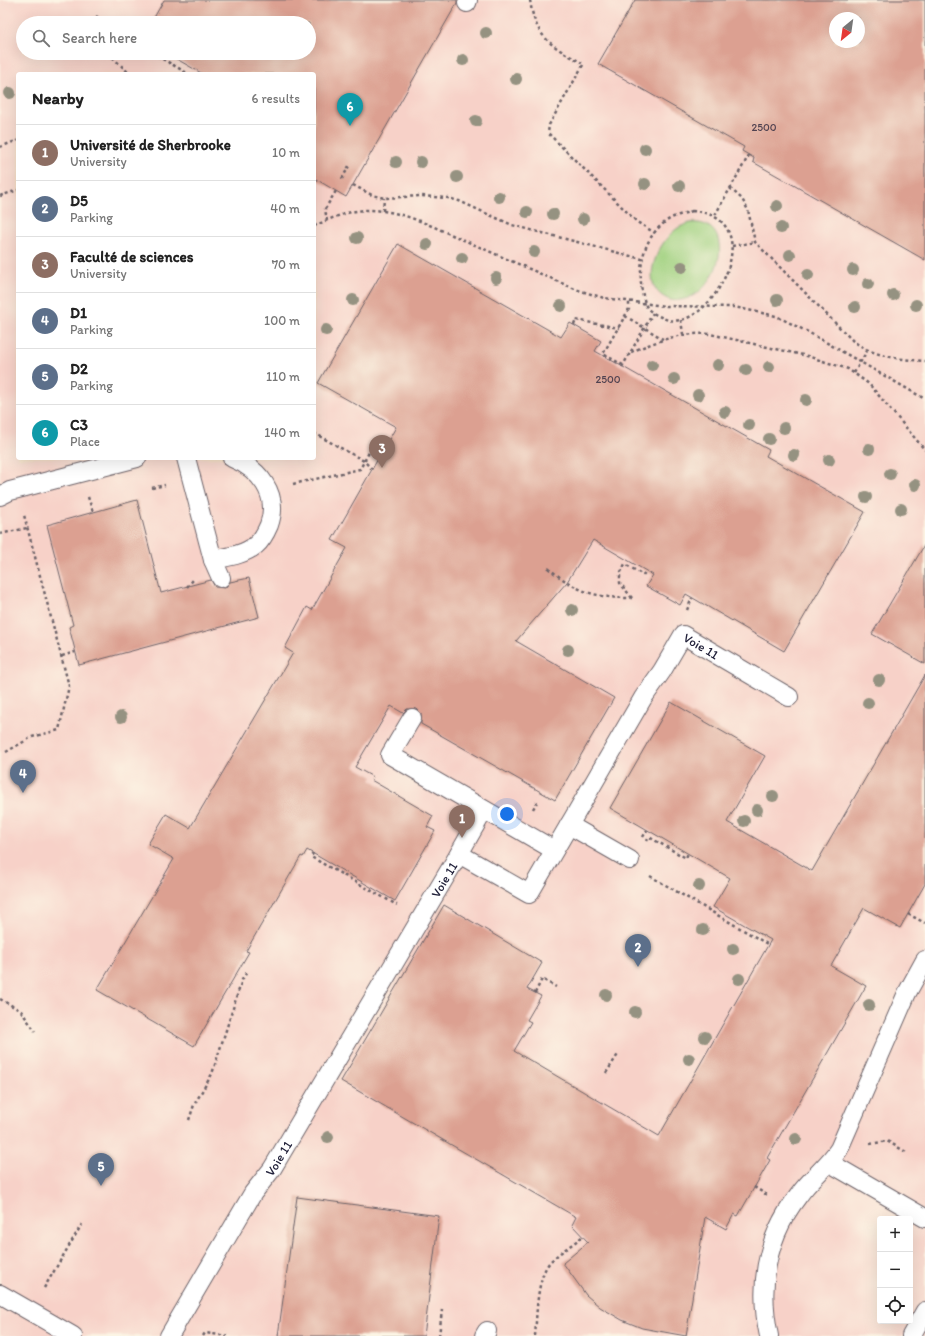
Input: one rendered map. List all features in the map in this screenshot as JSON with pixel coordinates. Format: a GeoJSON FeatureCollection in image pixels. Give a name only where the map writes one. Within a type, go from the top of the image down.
{"type":"FeatureCollection","features":[{"type":"Feature","properties":{"kind":"lane"},"geometry":{"type":"LineString","coordinates":[[0,496],[10,491],[129,460]]}},
{"type":"Feature","properties":{"kind":"lane"},"geometry":{"type":"LineString","coordinates":[[187,460],[213,560],[221,578]]}},
{"type":"Feature","properties":{"kind":"lane"},"geometry":{"type":"LineString","coordinates":[[213,560],[240,553],[257,544],[267,530],[272,511],[270,491],[261,477],[246,465],[236,460]]}},
{"type":"Feature","properties":{"kind":"lane","name":"Voie 11"},"geometry":{"type":"LineString","coordinates":[[169,1336],[253,1193],[276,1162],[459,854],[529,894],[643,698],[662,671],[683,635],[789,697]]}},
{"type":"Feature","properties":{"kind":"lane"},"geometry":{"type":"LineString","coordinates":[[412,718],[390,755],[554,850]]}},
{"type":"Feature","properties":{"kind":"lane"},"geometry":{"type":"LineString","coordinates":[[459,854],[484,810]]}},
{"type":"Feature","properties":{"kind":"lane"},"geometry":{"type":"LineString","coordinates":[[568,825],[630,860]]}},
{"type":"Feature","properties":{"kind":"lane"},"geometry":{"type":"LineString","coordinates":[[769,1336],[763,1290],[766,1262],[770,1246],[796,1198],[830,1163],[844,1141],[907,993],[925,960]]}},
{"type":"Feature","properties":{"kind":"lane"},"geometry":{"type":"LineString","coordinates":[[830,1163],[925,1218]]}},
{"type":"Feature","properties":{"kind":"lane"},"geometry":{"type":"LineString","coordinates":[[0,1294],[74,1336]]}},
{"type":"Feature","properties":{"kind":"lane"},"geometry":{"type":"LineString","coordinates":[[911,1336],[925,1311]]}},
{"type":"Feature","properties":{"kind":"path"},"geometry":{"type":"LineString","coordinates":[[530,0],[533,18],[540,33],[556,49],[582,64],[549,125],[548,134],[637,222],[655,233]]}},
{"type":"Feature","properties":{"kind":"path"},"geometry":{"type":"LineString","coordinates":[[115,60],[128,72]]}},
{"type":"Feature","properties":{"kind":"path"},"geometry":{"type":"LineString","coordinates":[[164,60],[185,72]]}},
{"type":"Feature","properties":{"kind":"path"},"geometry":{"type":"LineString","coordinates":[[0,147],[16,141]]}},
{"type":"Feature","properties":{"kind":"path"},"geometry":{"type":"LineString","coordinates":[[715,216],[749,155]]}},
{"type":"Feature","properties":{"kind":"path"},"geometry":{"type":"LineString","coordinates":[[342,179],[350,166]]}},
{"type":"Feature","properties":{"kind":"path"},"geometry":{"type":"LineString","coordinates":[[353,185],[372,195],[384,198],[421,196],[448,198],[459,201],[512,225],[642,259]]}},
{"type":"Feature","properties":{"kind":"path"},"geometry":{"type":"LineString","coordinates":[[730,188],[742,199],[748,210],[755,242],[853,341],[867,351],[882,356],[925,361]]}},
{"type":"Feature","properties":{"kind":"path"},"geometry":{"type":"LineString","coordinates":[[0,196],[16,191]]}},
{"type":"Feature","properties":{"kind":"path"},"geometry":{"type":"LineString","coordinates":[[327,221],[325,209],[336,191]]}},
{"type":"Feature","properties":{"kind":"path"},"geometry":{"type":"LineString","coordinates":[[383,211],[384,198]]}},
{"type":"Feature","properties":{"kind":"path"},"geometry":{"type":"LineString","coordinates":[[316,225],[356,211],[383,211],[424,223],[583,292],[604,298],[668,306],[705,306],[747,309],[776,316],[799,327],[925,399]]}},
{"type":"Feature","properties":{"kind":"path"},"geometry":{"type":"LineString","coordinates":[[692,211],[708,212],[715,216],[730,235],[732,246],[731,260],[725,278],[713,297],[705,306],[681,320],[667,320],[653,313],[645,303],[640,273],[642,259],[646,248],[655,233],[670,219],[692,211]]}},
{"type":"Feature","properties":{"kind":"path"},"geometry":{"type":"LineString","coordinates":[[732,246],[755,242]]}},
{"type":"Feature","properties":{"kind":"path"},"geometry":{"type":"LineString","coordinates":[[629,301],[629,310],[603,354],[622,366],[653,313]]}},
{"type":"Feature","properties":{"kind":"path"},"geometry":{"type":"LineString","coordinates":[[625,316],[664,339]]}},
{"type":"Feature","properties":{"kind":"path"},"geometry":{"type":"LineString","coordinates":[[574,325],[576,320],[619,328]]}},
{"type":"Feature","properties":{"kind":"path"},"geometry":{"type":"LineString","coordinates":[[681,320],[683,334]]}},
{"type":"Feature","properties":{"kind":"path"},"geometry":{"type":"LineString","coordinates":[[631,352],[664,339],[683,334],[710,334],[826,361],[854,373],[870,384],[925,450]]}},
{"type":"Feature","properties":{"kind":"path"},"geometry":{"type":"LineString","coordinates":[[854,373],[867,351]]}},
{"type":"Feature","properties":{"kind":"path"},"geometry":{"type":"LineString","coordinates":[[316,434],[364,461],[372,469]]}},
{"type":"Feature","properties":{"kind":"path"},"geometry":{"type":"LineString","coordinates":[[286,486],[360,469],[373,445],[380,442]]}},
{"type":"Feature","properties":{"kind":"path"},"geometry":{"type":"LineString","coordinates":[[86,491],[93,512]]}},
{"type":"Feature","properties":{"kind":"path"},"geometry":{"type":"LineString","coordinates":[[6,752],[32,737],[59,730],[69,686],[22,509]]}},
{"type":"Feature","properties":{"kind":"path"},"geometry":{"type":"LineString","coordinates":[[0,534],[27,528]]}},
{"type":"Feature","properties":{"kind":"path"},"geometry":{"type":"LineString","coordinates":[[548,568],[573,587],[608,598],[632,598],[620,583],[620,574],[625,564],[644,575],[646,571]]}},
{"type":"Feature","properties":{"kind":"path"},"geometry":{"type":"LineString","coordinates":[[688,603],[692,598]]}},
{"type":"Feature","properties":{"kind":"path"},"geometry":{"type":"LineString","coordinates":[[62,656],[75,652]]}},
{"type":"Feature","properties":{"kind":"path"},"geometry":{"type":"LineString","coordinates":[[533,809],[537,802]]}},
{"type":"Feature","properties":{"kind":"path"},"geometry":{"type":"LineString","coordinates":[[654,840],[686,858],[688,853]]}},
{"type":"Feature","properties":{"kind":"path"},"geometry":{"type":"LineString","coordinates":[[312,853],[311,857],[396,906],[400,900]]}},
{"type":"Feature","properties":{"kind":"path"},"geometry":{"type":"LineString","coordinates":[[645,874],[769,944]]}},
{"type":"Feature","properties":{"kind":"path"},"geometry":{"type":"LineString","coordinates":[[908,914],[925,923]]}},
{"type":"Feature","properties":{"kind":"path"},"geometry":{"type":"LineString","coordinates":[[188,1120],[194,1105],[212,1074],[242,980],[246,972]]}},
{"type":"Feature","properties":{"kind":"path"},"geometry":{"type":"LineString","coordinates":[[535,993],[542,980],[556,987]]}},
{"type":"Feature","properties":{"kind":"path"},"geometry":{"type":"LineString","coordinates":[[0,999],[21,1011],[35,1031]]}},
{"type":"Feature","properties":{"kind":"path"},"geometry":{"type":"LineString","coordinates":[[606,1072],[619,1053]]}},
{"type":"Feature","properties":{"kind":"path"},"geometry":{"type":"LineString","coordinates":[[868,1144],[886,1141],[908,1153]]}},
{"type":"Feature","properties":{"kind":"path"},"geometry":{"type":"LineString","coordinates":[[754,1187],[763,1193]]}},
{"type":"Feature","properties":{"kind":"path"},"geometry":{"type":"LineString","coordinates":[[43,1290],[82,1224]]}},
{"type":"Feature","properties":{"kind":"path"},"geometry":{"type":"LineString","coordinates":[[535,1336],[541,1284],[546,1268],[551,1261],[583,1236]]}},
{"type":"Feature","properties":{"kind":"path"},"geometry":{"type":"LineString","coordinates":[[439,1336],[442,1310]]}},
{"type":"Feature","properties":{"kind":"path"},"geometry":{"type":"LineString","coordinates":[[203,1336],[204,1333],[227,1336]]}},
{"type":"Feature","properties":{"kind":"shaded area"},"geometry":{"type":"Polygon","coordinates":[[[0,0],[925,0],[925,1336],[0,1336],[0,0]]]}},
{"type":"Feature","properties":{"kind":"green space"},"geometry":{"type":"Polygon","coordinates":[[[690,223],[705,225],[715,232],[719,244],[719,258],[714,273],[705,286],[694,295],[679,300],[671,300],[664,297],[657,291],[653,283],[652,274],[654,264],[657,254],[668,237],[677,228],[690,223]]]}},
{"type":"Feature","properties":{"kind":"building"},"geometry":{"type":"Polygon","coordinates":[[[164,0],[457,0],[457,3],[346,197],[316,179],[316,72],[199,72],[178,60],[316,60],[316,16],[155,16],[164,0]]]}},
{"type":"Feature","properties":{"kind":"building"},"geometry":{"type":"Polygon","coordinates":[[[635,0],[925,0],[925,260],[753,162],[754,158],[742,151],[744,147],[598,64],[635,0]]]}},
{"type":"Feature","properties":{"kind":"building"},"geometry":{"type":"Polygon","coordinates":[[[398,244],[561,337],[570,323],[601,341],[595,351],[769,450],[766,456],[865,512],[784,651],[686,594],[680,605],[646,586],[653,575],[593,540],[567,582],[516,641],[614,698],[555,800],[421,724],[421,713],[417,709],[407,709],[403,713],[391,706],[355,767],[373,777],[371,780],[433,816],[427,827],[435,831],[395,901],[307,850],[303,857],[301,856],[246,951],[249,952],[194,1046],[97,990],[174,859],[148,844],[166,814],[190,828],[293,653],[285,648],[307,607],[312,610],[347,548],[332,540],[396,427],[318,383],[398,244]]]}},
{"type":"Feature","properties":{"kind":"building"},"geometry":{"type":"Polygon","coordinates":[[[137,500],[161,593],[211,580],[215,587],[225,588],[230,582],[249,578],[259,617],[79,665],[69,627],[73,625],[47,525],[137,500]]]}},
{"type":"Feature","properties":{"kind":"building"},"geometry":{"type":"Polygon","coordinates":[[[925,544],[925,664],[872,634],[925,544]]]}},
{"type":"Feature","properties":{"kind":"building"},"geometry":{"type":"Polygon","coordinates":[[[925,675],[925,884],[900,928],[864,908],[831,966],[866,986],[767,1158],[770,1160],[738,1216],[734,1214],[726,1229],[705,1217],[686,1336],[642,1328],[622,1320],[600,1307],[586,1295],[563,1263],[588,1242],[572,1225],[576,1217],[341,1081],[444,905],[542,963],[527,989],[541,996],[527,1020],[531,1022],[514,1051],[659,1136],[771,940],[713,907],[730,878],[610,808],[671,702],[765,756],[727,822],[812,871],[925,675]]]}},
{"type":"Feature","properties":{"kind":"building"},"geometry":{"type":"Polygon","coordinates":[[[297,1197],[439,1216],[424,1336],[278,1336],[297,1197]]]}},
{"type":"Feature","properties":{"kind":"place","name":"C3"},"geometry":{"type":"Point","coordinates":[350,126]}},
{"type":"Feature","properties":{"kind":"place","name":"Faculté de sciences"},"geometry":{"type":"Point","coordinates":[382,468]}},
{"type":"Feature","properties":{"kind":"place","name":"D1"},"geometry":{"type":"Point","coordinates":[23,793]}},
{"type":"Feature","properties":{"kind":"place","name":"Université de Sherbrooke"},"geometry":{"type":"Point","coordinates":[462,838]}},
{"type":"Feature","properties":{"kind":"place","name":"D5"},"geometry":{"type":"Point","coordinates":[638,967]}},
{"type":"Feature","properties":{"kind":"place","name":"D2"},"geometry":{"type":"Point","coordinates":[101,1186]}}]}
